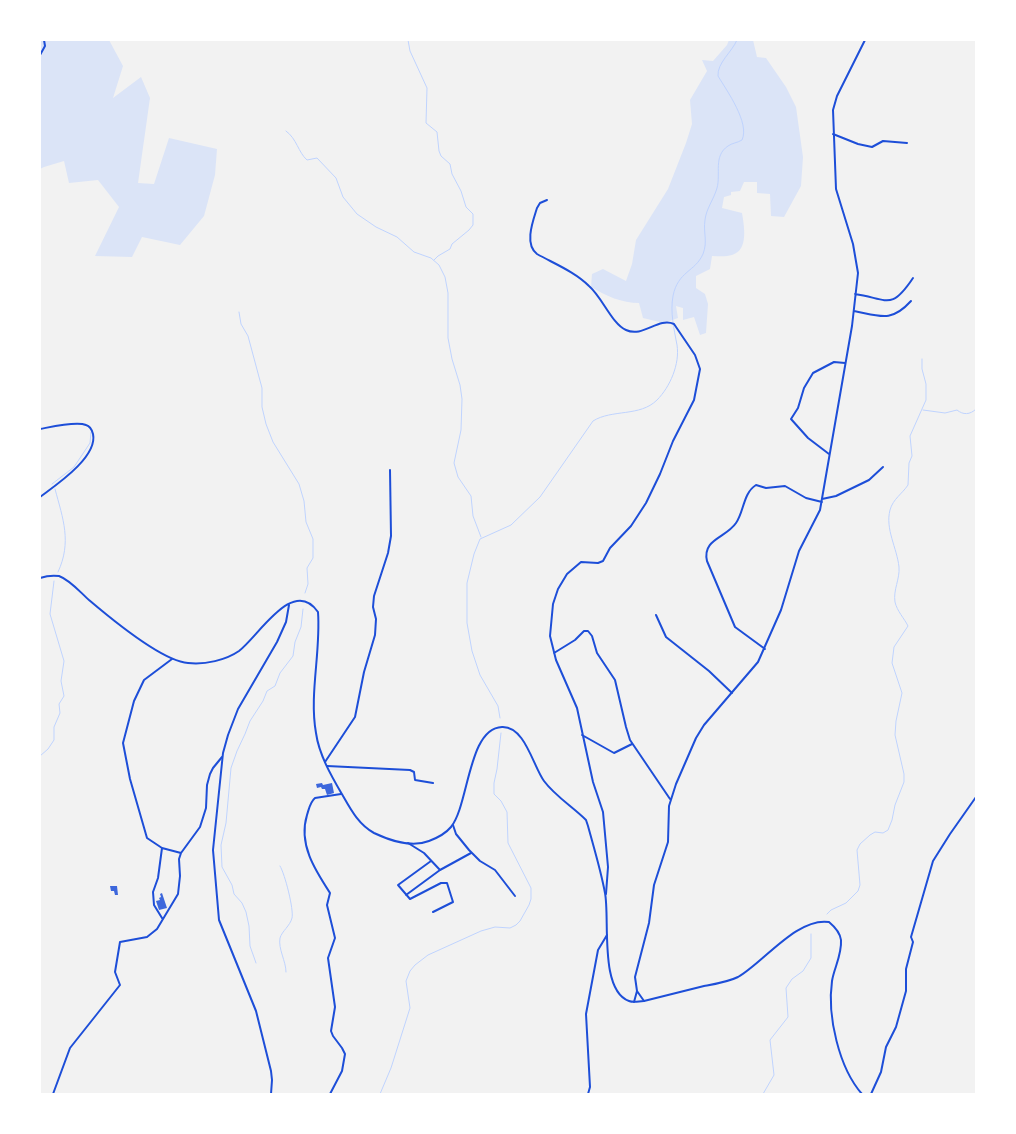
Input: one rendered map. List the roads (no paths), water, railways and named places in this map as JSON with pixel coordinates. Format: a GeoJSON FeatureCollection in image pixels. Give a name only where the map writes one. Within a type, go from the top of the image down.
{"type":"FeatureCollection","features":[{"type":"Feature","properties":{"kind":"street"},"geometry":{"type":"LineString","coordinates":[[40,55],[45,46],[44,40]]}},
{"type":"Feature","properties":{"kind":"street"},"geometry":{"type":"LineString","coordinates":[[634,1002],[637,991],[635,977],[649,923],[654,885],[668,842],[670,799],[700,732],[754,667],[765,649],[784,603],[799,551],[818,516],[822,500],[854,311],[857,266],[853,244],[836,189],[832,118],[834,102],[865,40]]}},
{"type":"Feature","properties":{"kind":"street"},"geometry":{"type":"LineString","coordinates":[[833,134],[858,144],[874,147],[883,141],[908,143]]}},
{"type":"Feature","properties":{"kind":"street"},"geometry":{"type":"LineString","coordinates":[[547,200],[538,205],[535,216],[530,242],[530,247],[534,252],[570,272],[589,286],[624,329],[631,332],[639,332],[665,322],[672,323],[695,355],[700,369],[694,400],[673,441],[656,485],[638,517],[610,548],[604,561],[598,563],[589,561],[579,563],[561,581],[553,604],[550,622],[550,636],[554,654],[577,708],[593,782],[603,812],[608,867],[606,894],[607,935],[609,960],[615,985],[623,997],[634,1002],[738,977],[790,936],[816,923],[828,922],[837,929],[841,942],[831,987],[837,1041],[845,1067],[862,1094]]}},
{"type":"Feature","properties":{"kind":"street"},"geometry":{"type":"LineString","coordinates":[[855,294],[890,301],[900,294],[914,278]]}},
{"type":"Feature","properties":{"kind":"street"},"geometry":{"type":"LineString","coordinates":[[854,311],[874,315],[894,315],[903,310],[911,301]]}},
{"type":"Feature","properties":{"kind":"street"},"geometry":{"type":"LineString","coordinates":[[829,454],[808,438],[791,422],[791,419],[798,408],[804,388],[813,373],[834,362],[845,362]]}},
{"type":"Feature","properties":{"kind":"street"},"geometry":{"type":"LineString","coordinates":[[40,429],[79,424],[86,425],[92,431],[93,438],[89,450],[75,469],[40,497]]}},
{"type":"Feature","properties":{"kind":"street"},"geometry":{"type":"LineString","coordinates":[[765,649],[734,625],[707,562],[706,550],[715,539],[725,534],[736,523],[748,494],[756,485],[766,488],[785,486],[806,498],[822,500],[836,496],[869,480],[883,467]]}},
{"type":"Feature","properties":{"kind":"street"},"geometry":{"type":"LineString","coordinates":[[325,762],[354,720],[364,672],[375,635],[374,596],[388,553],[391,536],[390,470]]}},
{"type":"Feature","properties":{"kind":"street"},"geometry":{"type":"LineString","coordinates":[[40,578],[50,575],[65,579],[116,622],[172,659],[188,663],[216,660],[233,655],[252,640],[277,612],[289,603],[301,600],[309,602],[318,612],[314,717],[316,736],[325,762],[341,794],[356,818],[367,829],[389,839],[416,844],[432,840],[445,833],[453,825],[459,811],[480,743],[484,737],[497,728],[510,728],[516,731],[525,744],[546,783],[586,820],[606,894]]}},
{"type":"Feature","properties":{"kind":"street"},"geometry":{"type":"LineString","coordinates":[[271,1094],[271,1071],[256,1012],[222,931],[217,910],[213,850],[222,757],[228,735],[238,709],[283,629],[289,603]]}},
{"type":"Feature","properties":{"kind":"street"},"geometry":{"type":"LineString","coordinates":[[656,614],[666,637],[709,671],[732,693]]}},
{"type":"Feature","properties":{"kind":"street"},"geometry":{"type":"LineString","coordinates":[[554,654],[575,640],[584,631],[588,631],[591,634],[597,653],[615,680],[626,727],[633,744],[670,799]]}},
{"type":"Feature","properties":{"kind":"street"},"geometry":{"type":"LineString","coordinates":[[172,659],[144,680],[134,701],[123,743],[128,770],[147,838],[162,848],[180,853]]}},
{"type":"Feature","properties":{"kind":"street"},"geometry":{"type":"LineString","coordinates":[[582,735],[614,753],[633,744]]}},
{"type":"Feature","properties":{"kind":"street"},"geometry":{"type":"LineString","coordinates":[[53,1094],[70,1048],[120,986],[115,972],[120,942],[147,937],[157,929],[178,894],[180,853],[200,827],[206,808],[207,785],[210,774],[222,757]]}},
{"type":"Feature","properties":{"kind":"street"},"geometry":{"type":"LineString","coordinates":[[327,766],[410,770],[414,772],[416,780],[433,783]]}},
{"type":"Feature","properties":{"kind":"street"},"geometry":{"type":"LineString","coordinates":[[330,1094],[342,1071],[345,1054],[332,1036],[331,1031],[335,1007],[328,958],[333,945],[334,931],[327,904],[330,893],[312,862],[305,841],[304,829],[309,808],[314,798],[341,794]]}},
{"type":"Feature","properties":{"kind":"street"},"geometry":{"type":"LineString","coordinates":[[871,1094],[882,1072],[886,1047],[896,1027],[906,992],[906,969],[913,942],[910,937],[933,861],[941,846],[976,797]]}},
{"type":"Feature","properties":{"kind":"street"},"geometry":{"type":"LineString","coordinates":[[453,825],[456,834],[472,853],[484,864],[495,870],[515,896]]}},
{"type":"Feature","properties":{"kind":"street"},"geometry":{"type":"LineString","coordinates":[[408,843],[421,852],[440,870]]}},
{"type":"Feature","properties":{"kind":"street"},"geometry":{"type":"LineString","coordinates":[[162,848],[158,878],[152,892],[154,904],[162,918]]}},
{"type":"Feature","properties":{"kind":"street"},"geometry":{"type":"LineString","coordinates":[[406,895],[440,870],[472,853]]}},
{"type":"Feature","properties":{"kind":"street"},"geometry":{"type":"LineString","coordinates":[[431,862],[398,885],[411,899],[441,883],[448,883],[454,902],[433,912]]}},
{"type":"Feature","properties":{"kind":"street"},"geometry":{"type":"LineString","coordinates":[[588,1094],[590,1087],[586,1014],[598,950],[607,935]]}},
{"type":"Feature","properties":{"kind":"street"},"geometry":{"type":"LineString","coordinates":[[637,991],[644,1001]]}},
{"type":"Feature","properties":{"kind":"waterway"},"geometry":{"type":"LineString","coordinates":[[408,40],[410,51],[427,88],[426,123],[437,132],[441,156],[450,164],[452,174],[461,191],[466,207],[473,214],[473,225],[469,230],[452,244],[450,249],[434,260]]}},
{"type":"Feature","properties":{"kind":"waterway"},"geometry":{"type":"LineString","coordinates":[[500,718],[498,706],[480,675],[472,651],[467,623],[467,583],[474,554],[480,539],[511,525],[540,497],[593,421],[601,417],[634,411],[650,405],[662,395],[670,382],[678,352],[672,308],[675,288],[683,276],[696,265],[703,254],[706,216],[717,188],[718,166],[723,150],[731,144],[742,140],[744,133],[740,116],[732,98],[718,76],[722,62],[737,40]]}},
{"type":"Feature","properties":{"kind":"waterway"},"geometry":{"type":"LineString","coordinates":[[286,131],[293,138],[307,160],[317,158],[336,178],[343,197],[357,214],[376,227],[397,237],[414,252],[431,258],[439,265],[445,277],[448,293],[448,338],[462,399],[461,430],[454,463],[458,477],[471,496],[473,516],[481,537]]}},
{"type":"Feature","properties":{"kind":"waterway"},"geometry":{"type":"LineString","coordinates":[[239,312],[241,324],[248,336],[262,388],[262,407],[266,424],[273,442],[299,484],[304,501],[306,522],[313,539],[313,558],[307,568],[308,584],[305,593]]}},
{"type":"Feature","properties":{"kind":"waterway"},"geometry":{"type":"LineString","coordinates":[[827,914],[846,903],[858,891],[860,885],[857,850],[860,844],[870,835],[875,832],[883,833],[888,830],[904,782],[904,774],[895,735],[902,693],[892,663],[894,647],[908,626],[895,602],[899,567],[890,531],[889,517],[893,503],[908,485],[909,463],[912,456],[910,436],[926,400],[926,384],[922,369],[922,359]]}},
{"type":"Feature","properties":{"kind":"waterway"},"geometry":{"type":"LineString","coordinates":[[923,410],[945,413],[957,410],[966,414],[976,409]]}},
{"type":"Feature","properties":{"kind":"waterway"},"geometry":{"type":"LineString","coordinates":[[52,484],[74,467],[90,443],[91,432]]}},
{"type":"Feature","properties":{"kind":"waterway"},"geometry":{"type":"LineString","coordinates":[[55,489],[65,530],[65,551],[58,572]]}},
{"type":"Feature","properties":{"kind":"waterway"},"geometry":{"type":"LineString","coordinates":[[40,756],[54,740],[54,727],[60,713],[59,704],[64,696],[61,681],[64,661],[50,614],[54,581]]}},
{"type":"Feature","properties":{"kind":"waterway"},"geometry":{"type":"LineString","coordinates":[[256,963],[250,946],[246,912],[242,903],[234,894],[232,885],[222,867],[221,845],[226,823],[231,768],[250,721],[267,691],[275,686],[280,673],[293,656],[295,642],[301,627],[303,609]]}},
{"type":"Feature","properties":{"kind":"waterway"},"geometry":{"type":"LineString","coordinates":[[380,1094],[391,1068],[410,1008],[406,981],[410,971],[428,955],[481,931],[495,927],[510,928],[516,925],[529,905],[531,888],[508,843],[507,812],[501,801],[494,794],[501,733]]}},
{"type":"Feature","properties":{"kind":"waterway"},"geometry":{"type":"LineString","coordinates":[[40,775],[40,784]]}},
{"type":"Feature","properties":{"kind":"waterway"},"geometry":{"type":"LineString","coordinates":[[280,866],[289,892],[292,908],[291,921],[280,938],[286,972]]}},
{"type":"Feature","properties":{"kind":"waterway"},"geometry":{"type":"LineString","coordinates":[[763,1094],[774,1075],[770,1040],[788,1017],[786,988],[792,979],[803,971],[811,958],[811,934]]}}]}
